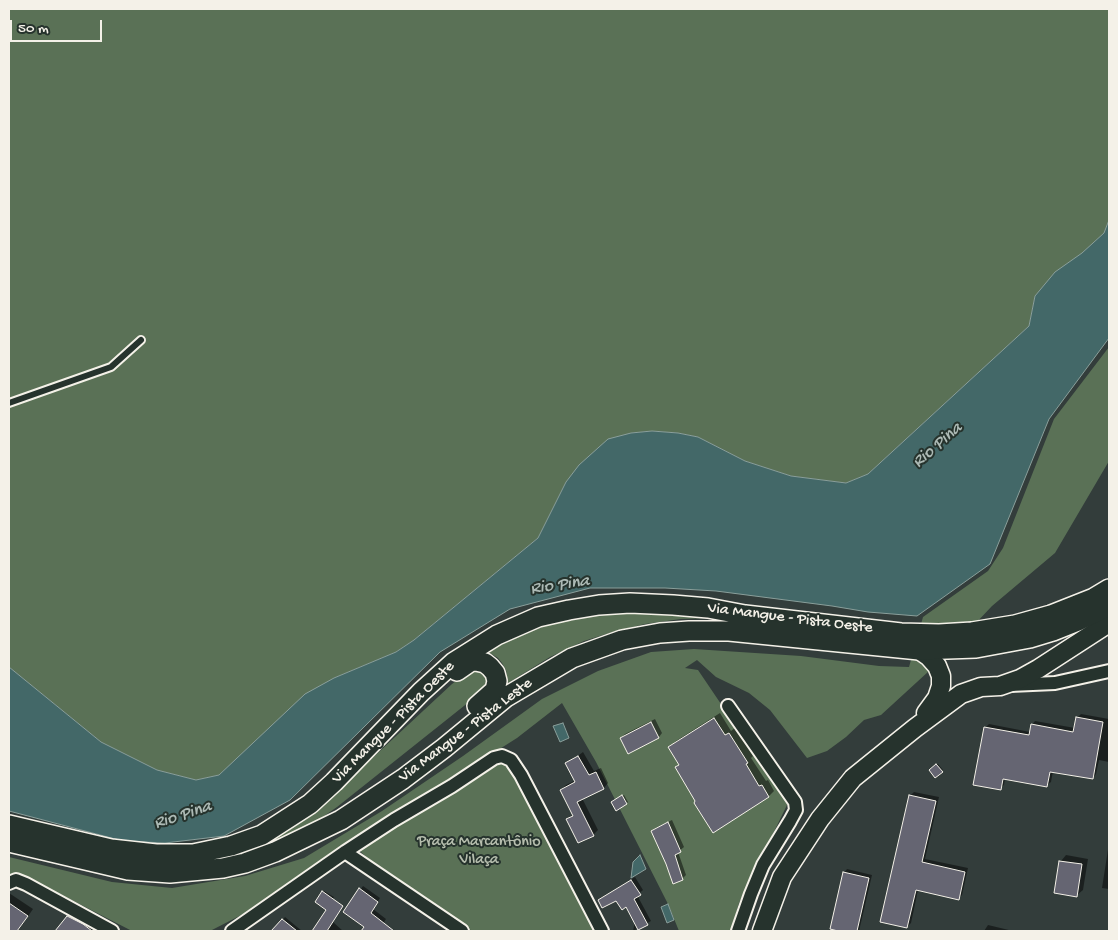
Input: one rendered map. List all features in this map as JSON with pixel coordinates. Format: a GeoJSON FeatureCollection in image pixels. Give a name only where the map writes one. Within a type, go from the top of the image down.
{"type":"FeatureCollection","features":[{"type":"Feature","properties":{"kind":"main road","name":"Via Mangue - Pista Oeste"},"geometry":{"type":"LineString","coordinates":[[9,825],[111,849],[156,854],[193,854],[231,846],[262,835],[310,804],[334,782],[421,692],[454,662],[497,635],[538,617],[569,610],[599,605],[630,603],[708,608],[900,641],[930,634],[972,632],[1015,625],[1051,615],[1094,598],[1109,589]]}},
{"type":"Feature","properties":{"kind":"main road","name":"Via Mangue - Pista Leste"},"geometry":{"type":"LineString","coordinates":[[9,842],[128,870],[170,873],[198,872],[245,863],[275,852],[335,823],[403,779],[506,697],[572,658],[622,640],[660,633],[729,631],[900,641],[919,650],[976,648],[1030,638],[1078,621],[1109,606]]}},
{"type":"Feature","properties":{"kind":"main road"},"geometry":{"type":"LineString","coordinates":[[335,823],[379,785],[492,695],[497,686],[497,677],[490,666],[485,663],[470,662],[391,724]]}},
{"type":"Feature","properties":{"kind":"street"},"geometry":{"type":"LineString","coordinates":[[1000,686],[1020,679],[1038,669],[1109,623]]}},
{"type":"Feature","properties":{"kind":"street"},"geometry":{"type":"LineString","coordinates":[[915,728],[937,698],[941,686],[941,676],[937,666],[919,650]]}},
{"type":"Feature","properties":{"kind":"street"},"geometry":{"type":"LineString","coordinates":[[762,931],[782,877],[820,819],[853,778],[915,728],[961,694],[981,687],[1055,683],[1109,671]]}},
{"type":"Feature","properties":{"kind":"street"},"geometry":{"type":"LineString","coordinates":[[728,706],[795,802],[796,810],[763,865],[750,894],[738,931]]}},
{"type":"Feature","properties":{"kind":"street"},"geometry":{"type":"LineString","coordinates":[[232,931],[394,820],[452,786],[494,758],[502,756],[510,760],[521,775],[602,931]]}},
{"type":"Feature","properties":{"kind":"street"},"geometry":{"type":"LineString","coordinates":[[345,852],[462,931]]}},
{"type":"Feature","properties":{"kind":"street"},"geometry":{"type":"LineString","coordinates":[[9,883],[16,880],[26,884],[112,931]]}},
{"type":"Feature","properties":{"kind":"lane"},"geometry":{"type":"LineString","coordinates":[[9,403],[111,367],[141,340]]}},
{"type":"Feature","properties":{"kind":"green space"},"geometry":{"type":"Polygon","coordinates":[[[9,9],[1109,9],[1109,220],[1105,233],[1035,296],[1029,326],[868,474],[846,483],[791,476],[745,461],[698,437],[652,431],[631,433],[566,482],[538,538],[414,640],[396,652],[334,678],[219,775],[196,780],[157,770],[101,742],[9,667],[9,9]]]}},
{"type":"Feature","properties":{"kind":"green space"},"geometry":{"type":"Polygon","coordinates":[[[1109,347],[1109,461],[1055,553],[992,606],[941,660],[881,715],[864,720],[827,751],[807,758],[770,710],[749,693],[716,677],[697,660],[685,668],[698,670],[788,803],[739,903],[731,931],[679,931],[668,904],[596,762],[562,703],[517,738],[257,907],[210,931],[132,931],[21,874],[9,877],[9,857],[112,882],[172,888],[245,876],[304,858],[382,811],[542,699],[598,671],[651,652],[694,649],[801,656],[879,666],[909,667],[923,617],[988,571],[1003,548],[1054,419],[1109,347]]]}},
{"type":"Feature","properties":{"kind":"green space"},"geometry":{"type":"Polygon","coordinates":[[[625,612],[664,613],[711,618],[681,619],[645,624],[584,641],[550,657],[508,683],[506,670],[502,663],[498,658],[485,650],[504,639],[562,618],[625,612]]]}},
{"type":"Feature","properties":{"kind":"green space"},"geometry":{"type":"Polygon","coordinates":[[[480,669],[487,677],[488,685],[484,690],[317,821],[265,846],[226,857],[201,860],[265,842],[297,824],[323,804],[452,684],[470,670],[480,669]]]}},
{"type":"Feature","properties":{"kind":"green space","name":"Praça Marcantônio Vilaça"},"geometry":{"type":"Polygon","coordinates":[[[499,760],[513,768],[595,931],[472,931],[369,860],[360,851],[360,845],[499,760]]]}},
{"type":"Feature","properties":{"kind":"water","name":"Rio Pina"},"geometry":{"type":"Polygon","coordinates":[[[1109,220],[1109,338],[1049,419],[990,564],[917,616],[868,612],[716,591],[665,588],[590,588],[510,609],[440,652],[290,800],[224,836],[165,843],[123,841],[9,811],[9,667],[101,742],[157,770],[196,780],[219,775],[305,694],[334,678],[396,652],[414,640],[538,538],[566,482],[579,465],[608,439],[631,433],[652,431],[678,433],[698,437],[745,461],[791,476],[846,483],[868,474],[1029,326],[1035,296],[1055,272],[1082,253],[1104,233],[1109,220]]]}},
{"type":"Feature","properties":{"kind":"water"},"geometry":{"type":"Polygon","coordinates":[[[563,723],[569,738],[560,742],[553,726],[563,723]]]}},
{"type":"Feature","properties":{"kind":"water"},"geometry":{"type":"Polygon","coordinates":[[[640,855],[646,869],[631,878],[633,862],[640,855]]]}},
{"type":"Feature","properties":{"kind":"water"},"geometry":{"type":"Polygon","coordinates":[[[668,904],[674,920],[667,923],[661,907],[668,904]]]}},
{"type":"Feature","properties":{"kind":"building"},"geometry":{"type":"Polygon","coordinates":[[[1076,717],[1103,722],[1093,779],[1050,772],[1047,787],[1003,779],[1001,790],[973,785],[984,727],[1029,735],[1031,724],[1073,732],[1076,717]]]}},
{"type":"Feature","properties":{"kind":"building"},"geometry":{"type":"Polygon","coordinates":[[[714,718],[725,735],[729,733],[748,763],[746,764],[759,786],[762,785],[769,797],[713,833],[675,767],[679,765],[668,747],[714,718]]]}},
{"type":"Feature","properties":{"kind":"building"},"geometry":{"type":"Polygon","coordinates":[[[651,722],[659,738],[628,754],[620,738],[651,722]]]}},
{"type":"Feature","properties":{"kind":"building"},"geometry":{"type":"Polygon","coordinates":[[[578,756],[589,775],[596,772],[604,789],[577,802],[594,836],[578,843],[566,819],[573,816],[560,790],[575,782],[565,763],[578,756]]]}},
{"type":"Feature","properties":{"kind":"building"},"geometry":{"type":"Polygon","coordinates":[[[936,764],[943,772],[935,778],[929,770],[936,764]]]}},
{"type":"Feature","properties":{"kind":"building"},"geometry":{"type":"Polygon","coordinates":[[[622,795],[627,804],[616,811],[611,802],[622,795]]]}},
{"type":"Feature","properties":{"kind":"building"},"geometry":{"type":"Polygon","coordinates":[[[909,795],[936,801],[922,862],[965,872],[959,900],[916,890],[907,928],[880,922],[909,795]]]}},
{"type":"Feature","properties":{"kind":"building"},"geometry":{"type":"Polygon","coordinates":[[[668,822],[681,852],[675,855],[683,880],[673,884],[651,831],[668,822]]]}},
{"type":"Feature","properties":{"kind":"building"},"geometry":{"type":"Polygon","coordinates":[[[1059,861],[1082,864],[1077,897],[1054,893],[1059,861]]]}},
{"type":"Feature","properties":{"kind":"building"},"geometry":{"type":"Polygon","coordinates":[[[843,872],[869,878],[857,931],[830,929],[843,872]]]}},
{"type":"Feature","properties":{"kind":"building"},"geometry":{"type":"Polygon","coordinates":[[[631,880],[641,895],[634,899],[648,925],[638,930],[626,907],[622,910],[616,901],[602,908],[598,900],[631,880]]]}},
{"type":"Feature","properties":{"kind":"building"},"geometry":{"type":"Polygon","coordinates":[[[359,888],[378,902],[371,913],[394,931],[361,931],[364,927],[343,912],[359,888]]]}},
{"type":"Feature","properties":{"kind":"building"},"geometry":{"type":"Polygon","coordinates":[[[322,891],[343,906],[327,931],[312,931],[326,910],[315,902],[322,891]]]}},
{"type":"Feature","properties":{"kind":"building"},"geometry":{"type":"Polygon","coordinates":[[[9,903],[28,916],[17,931],[9,931],[9,903]]]}},
{"type":"Feature","properties":{"kind":"building"},"geometry":{"type":"Polygon","coordinates":[[[67,916],[83,924],[92,931],[55,931],[67,916]]]}},
{"type":"Feature","properties":{"kind":"building"},"geometry":{"type":"Polygon","coordinates":[[[282,919],[297,931],[271,931],[282,919]]]}}]}
